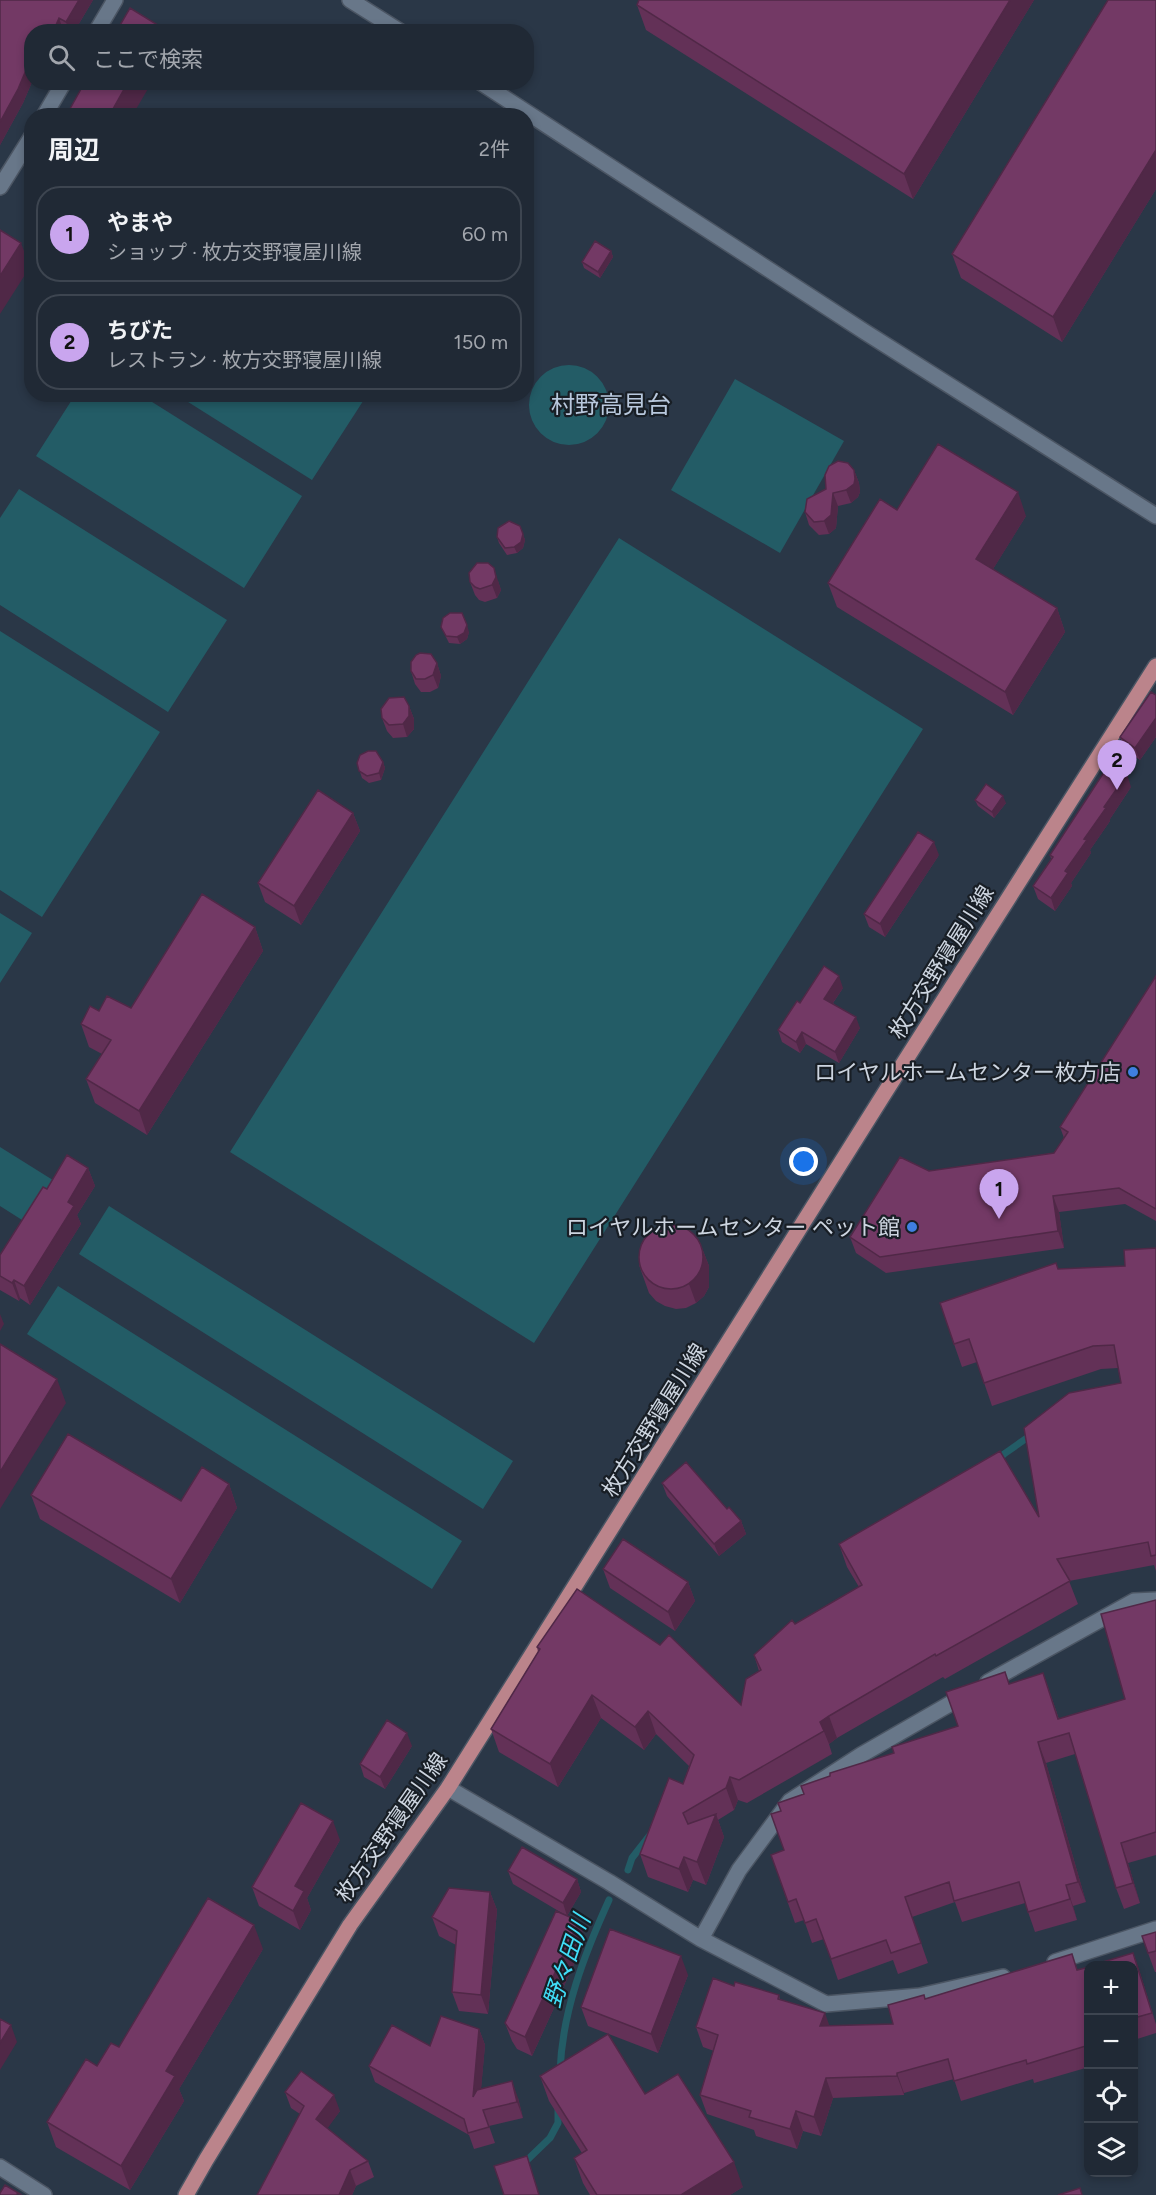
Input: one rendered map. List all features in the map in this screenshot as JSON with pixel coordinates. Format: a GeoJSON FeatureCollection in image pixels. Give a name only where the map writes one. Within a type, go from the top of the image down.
{"type":"FeatureCollection","features":[{"type":"Feature","properties":{"kind":"main road","name":"枚方交野寝屋川線"},"geometry":{"type":"LineString","coordinates":[[186,2195],[350,1925],[448,1788],[1153,676]]}},
{"type":"Feature","properties":{"kind":"street"},"geometry":{"type":"LineString","coordinates":[[101,24],[115,0]]}},
{"type":"Feature","properties":{"kind":"street"},"geometry":{"type":"LineString","coordinates":[[350,0],[388,24]]}},
{"type":"Feature","properties":{"kind":"street"},"geometry":{"type":"LineString","coordinates":[[49,108],[59,90]]}},
{"type":"Feature","properties":{"kind":"street"},"geometry":{"type":"LineString","coordinates":[[492,90],[520,108]]}},
{"type":"Feature","properties":{"kind":"street"},"geometry":{"type":"LineString","coordinates":[[534,117],[1156,516]]}},
{"type":"Feature","properties":{"kind":"street"},"geometry":{"type":"LineString","coordinates":[[0,187],[24,149]]}},
{"type":"Feature","properties":{"kind":"street"},"geometry":{"type":"LineString","coordinates":[[701,1939],[739,1870],[790,1801],[912,1724],[1134,1601],[1156,1600]]}},
{"type":"Feature","properties":{"kind":"street"},"geometry":{"type":"LineString","coordinates":[[448,1788],[701,1939],[826,2004],[920,1996],[1020,1973]]}},
{"type":"Feature","properties":{"kind":"street"},"geometry":{"type":"LineString","coordinates":[[1043,1965],[1156,1929]]}},
{"type":"Feature","properties":{"kind":"street"},"geometry":{"type":"LineString","coordinates":[[0,2167],[44,2195]]}},
{"type":"Feature","properties":{"kind":"shaded area"},"geometry":{"type":"Polygon","coordinates":[[[561,366],[577,366],[591,372],[602,383],[608,397],[608,413],[602,427],[591,438],[577,444],[561,444],[547,438],[536,427],[530,413],[529,402],[534,402],[536,383],[547,372],[561,366]]]}},
{"type":"Feature","properties":{"kind":"shaded area"},"geometry":{"type":"Polygon","coordinates":[[[735,379],[844,441],[780,553],[671,490],[735,379]]]}},
{"type":"Feature","properties":{"kind":"shaded area"},"geometry":{"type":"Polygon","coordinates":[[[71,402],[152,402],[302,496],[244,588],[36,456],[71,402]]]}},
{"type":"Feature","properties":{"kind":"shaded area"},"geometry":{"type":"Polygon","coordinates":[[[188,402],[362,402],[312,480],[188,402]]]}},
{"type":"Feature","properties":{"kind":"shaded area"},"geometry":{"type":"Polygon","coordinates":[[[19,489],[227,620],[168,712],[0,605],[0,518],[19,489]]]}},
{"type":"Feature","properties":{"kind":"shaded area"},"geometry":{"type":"Polygon","coordinates":[[[619,538],[923,729],[534,1343],[230,1152],[619,538]]]}},
{"type":"Feature","properties":{"kind":"shaded area"},"geometry":{"type":"Polygon","coordinates":[[[0,631],[160,732],[42,917],[0,890],[0,631]]]}},
{"type":"Feature","properties":{"kind":"shaded area"},"geometry":{"type":"Polygon","coordinates":[[[0,913],[32,933],[0,983],[0,913]]]}},
{"type":"Feature","properties":{"kind":"shaded area"},"geometry":{"type":"Polygon","coordinates":[[[0,1147],[56,1182],[30,1225],[0,1206],[0,1147]]]}},
{"type":"Feature","properties":{"kind":"shaded area"},"geometry":{"type":"Polygon","coordinates":[[[109,1206],[513,1461],[483,1509],[79,1254],[109,1206]]]}},
{"type":"Feature","properties":{"kind":"shaded area"},"geometry":{"type":"Polygon","coordinates":[[[58,1286],[462,1541],[432,1589],[27,1334],[58,1286]]]}},
{"type":"Feature","properties":{"kind":"building"},"geometry":{"type":"Polygon","coordinates":[[[0,0],[79,0],[66,22],[59,18],[56,24],[24,24],[24,75],[0,122],[0,0]]]}},
{"type":"Feature","properties":{"kind":"building"},"geometry":{"type":"Polygon","coordinates":[[[639,0],[1010,0],[904,174],[637,5],[639,0]]]}},
{"type":"Feature","properties":{"kind":"building"},"geometry":{"type":"Polygon","coordinates":[[[1108,0],[1156,0],[1156,150],[1053,317],[952,254],[1108,0]]]}},
{"type":"Feature","properties":{"kind":"building"},"geometry":{"type":"Polygon","coordinates":[[[130,8],[156,24],[121,24],[130,8]]]}},
{"type":"Feature","properties":{"kind":"building"},"geometry":{"type":"Polygon","coordinates":[[[81,90],[124,90],[113,108],[70,108],[81,90]]]}},
{"type":"Feature","properties":{"kind":"building"},"geometry":{"type":"Polygon","coordinates":[[[0,230],[21,243],[0,276],[0,230]]]}},
{"type":"Feature","properties":{"kind":"building"},"geometry":{"type":"Polygon","coordinates":[[[595,241],[611,251],[598,272],[582,262],[595,241]]]}},
{"type":"Feature","properties":{"kind":"building"},"geometry":{"type":"Polygon","coordinates":[[[938,444],[1018,492],[976,559],[1057,608],[1005,692],[828,583],[880,499],[897,510],[938,444]]]}},
{"type":"Feature","properties":{"kind":"building"},"geometry":{"type":"Polygon","coordinates":[[[838,461],[848,463],[854,470],[854,484],[846,490],[833,493],[831,515],[824,521],[814,522],[805,512],[807,499],[826,489],[825,475],[829,466],[838,461]]]}},
{"type":"Feature","properties":{"kind":"building"},"geometry":{"type":"Polygon","coordinates":[[[509,521],[520,526],[523,534],[521,542],[514,547],[505,548],[497,537],[498,528],[509,521]]]}},
{"type":"Feature","properties":{"kind":"building"},"geometry":{"type":"Polygon","coordinates":[[[477,563],[488,563],[494,568],[496,577],[492,585],[480,589],[470,582],[469,573],[477,563]]]}},
{"type":"Feature","properties":{"kind":"building"},"geometry":{"type":"Polygon","coordinates":[[[450,613],[462,613],[467,625],[464,633],[457,637],[446,636],[441,627],[443,618],[450,613]]]}},
{"type":"Feature","properties":{"kind":"building"},"geometry":{"type":"Polygon","coordinates":[[[420,653],[431,654],[437,663],[433,675],[425,679],[416,679],[411,671],[411,662],[420,653]]]}},
{"type":"Feature","properties":{"kind":"building"},"geometry":{"type":"Polygon","coordinates":[[[1151,692],[1156,695],[1156,718],[1135,748],[1120,737],[1151,692]]]}},
{"type":"Feature","properties":{"kind":"building"},"geometry":{"type":"Polygon","coordinates":[[[404,697],[409,706],[409,716],[403,724],[389,725],[382,718],[381,709],[389,698],[404,697]]]}},
{"type":"Feature","properties":{"kind":"building"},"geometry":{"type":"Polygon","coordinates":[[[368,751],[376,751],[383,762],[379,773],[367,776],[359,771],[357,763],[360,755],[368,751]]]}},
{"type":"Feature","properties":{"kind":"building"},"geometry":{"type":"Polygon","coordinates":[[[1110,763],[1127,774],[1084,839],[1087,840],[1065,871],[1068,873],[1051,898],[1033,886],[1053,857],[1050,855],[1110,763]]]}},
{"type":"Feature","properties":{"kind":"building"},"geometry":{"type":"Polygon","coordinates":[[[986,784],[1003,796],[992,812],[975,800],[986,784]]]}},
{"type":"Feature","properties":{"kind":"building"},"geometry":{"type":"Polygon","coordinates":[[[318,790],[353,813],[294,906],[258,883],[318,790]]]}},
{"type":"Feature","properties":{"kind":"building"},"geometry":{"type":"Polygon","coordinates":[[[918,832],[934,842],[880,924],[864,914],[918,832]]]}},
{"type":"Feature","properties":{"kind":"building"},"geometry":{"type":"Polygon","coordinates":[[[202,894],[255,927],[139,1111],[86,1079],[111,1040],[81,1024],[90,1006],[99,1011],[107,996],[131,1008],[202,894]]]}},
{"type":"Feature","properties":{"kind":"building"},"geometry":{"type":"Polygon","coordinates":[[[824,966],[839,976],[824,999],[856,1017],[835,1052],[802,1032],[796,1042],[778,1030],[797,1001],[800,1003],[824,966]]]}},
{"type":"Feature","properties":{"kind":"building"},"geometry":{"type":"Polygon","coordinates":[[[1156,976],[1156,1209],[1119,1188],[1053,1196],[1058,1231],[880,1257],[850,1237],[900,1157],[929,1171],[1054,1153],[1068,1132],[1060,1127],[1156,976]]]}},
{"type":"Feature","properties":{"kind":"building"},"geometry":{"type":"Polygon","coordinates":[[[67,1155],[88,1168],[68,1202],[74,1206],[24,1286],[14,1280],[12,1283],[0,1276],[0,1255],[43,1187],[47,1189],[67,1155]]]}},
{"type":"Feature","properties":{"kind":"building"},"geometry":{"type":"Polygon","coordinates":[[[665,1225],[677,1225],[694,1234],[701,1245],[703,1257],[701,1269],[694,1280],[677,1289],[665,1289],[653,1284],[644,1275],[639,1263],[639,1251],[644,1239],[653,1230],[665,1225]]]}},
{"type":"Feature","properties":{"kind":"building"},"geometry":{"type":"Polygon","coordinates":[[[1156,1248],[1156,1555],[1151,1556],[1148,1542],[1057,1559],[1070,1581],[936,1656],[935,1654],[829,1716],[820,1722],[824,1731],[739,1780],[730,1777],[726,1788],[683,1813],[688,1824],[716,1814],[697,1862],[684,1857],[679,1869],[640,1854],[669,1778],[683,1784],[694,1755],[648,1711],[635,1727],[592,1695],[550,1764],[491,1729],[540,1649],[537,1647],[577,1589],[660,1645],[669,1635],[741,1705],[746,1679],[761,1670],[754,1655],[792,1620],[795,1624],[862,1585],[839,1544],[1000,1451],[1039,1517],[1024,1428],[1069,1393],[1121,1383],[1114,1345],[1093,1346],[984,1383],[969,1339],[954,1344],[940,1303],[1056,1263],[1058,1269],[1125,1266],[1124,1250],[1156,1248]]]}},
{"type":"Feature","properties":{"kind":"building"},"geometry":{"type":"Polygon","coordinates":[[[0,1344],[57,1379],[0,1472],[0,1344]]]}},
{"type":"Feature","properties":{"kind":"building"},"geometry":{"type":"Polygon","coordinates":[[[68,1434],[181,1501],[202,1467],[229,1484],[171,1579],[31,1495],[68,1434]]]}},
{"type":"Feature","properties":{"kind":"building"},"geometry":{"type":"Polygon","coordinates":[[[686,1462],[727,1509],[729,1507],[741,1521],[714,1544],[662,1483],[686,1462]]]}},
{"type":"Feature","properties":{"kind":"building"},"geometry":{"type":"Polygon","coordinates":[[[623,1539],[688,1582],[668,1612],[603,1569],[623,1539]]]}},
{"type":"Feature","properties":{"kind":"building"},"geometry":{"type":"Polygon","coordinates":[[[1156,1600],[1156,1832],[1121,1843],[1133,1883],[1116,1888],[1069,1733],[1038,1742],[1078,1882],[1066,1885],[1070,1899],[1028,1912],[1019,1882],[954,1901],[949,1882],[905,1897],[921,1943],[891,1953],[886,1940],[831,1959],[816,1919],[805,1923],[796,1899],[788,1902],[771,1855],[784,1850],[771,1814],[781,1811],[778,1803],[804,1794],[801,1786],[830,1776],[830,1773],[894,1753],[892,1747],[958,1726],[946,1692],[1005,1672],[1009,1684],[1043,1673],[1058,1719],[1125,1699],[1101,1614],[1156,1600]]]}},
{"type":"Feature","properties":{"kind":"building"},"geometry":{"type":"Polygon","coordinates":[[[387,1720],[407,1733],[380,1777],[360,1764],[387,1720]]]}},
{"type":"Feature","properties":{"kind":"building"},"geometry":{"type":"Polygon","coordinates":[[[301,1803],[333,1821],[295,1886],[304,1891],[293,1911],[252,1887],[301,1803]]]}},
{"type":"Feature","properties":{"kind":"building"},"geometry":{"type":"Polygon","coordinates":[[[522,1847],[577,1879],[563,1903],[508,1871],[522,1847]]]}},
{"type":"Feature","properties":{"kind":"building"},"geometry":{"type":"Polygon","coordinates":[[[449,1888],[490,1892],[481,1995],[452,1992],[457,1931],[432,1917],[449,1888]]]}},
{"type":"Feature","properties":{"kind":"building"},"geometry":{"type":"Polygon","coordinates":[[[208,1898],[254,1925],[166,2071],[175,2076],[121,2166],[47,2122],[86,2059],[97,2066],[111,2043],[119,2047],[208,1898]]]}},
{"type":"Feature","properties":{"kind":"building"},"geometry":{"type":"Polygon","coordinates":[[[556,1911],[579,1921],[525,2037],[510,2030],[505,2023],[556,1911]]]}},
{"type":"Feature","properties":{"kind":"building"},"geometry":{"type":"Polygon","coordinates":[[[610,1929],[681,1956],[651,2034],[581,2007],[610,1929]]]}},
{"type":"Feature","properties":{"kind":"building"},"geometry":{"type":"Polygon","coordinates":[[[1156,1932],[1156,1951],[1148,1953],[1142,1936],[1156,1932]]]}},
{"type":"Feature","properties":{"kind":"building"},"geometry":{"type":"Polygon","coordinates":[[[1133,1953],[1136,1961],[1106,1961],[1133,1953]]]}},
{"type":"Feature","properties":{"kind":"building"},"geometry":{"type":"Polygon","coordinates":[[[1072,1954],[1077,1970],[1084,1968],[1084,2047],[1027,2064],[1026,2060],[954,2081],[948,2059],[897,2073],[897,2076],[826,2078],[814,2117],[796,2111],[790,2129],[749,2117],[751,2111],[700,2095],[718,2035],[696,2027],[713,1978],[734,1986],[735,1982],[779,1995],[778,1999],[825,2013],[820,2026],[893,2024],[888,2005],[924,1995],[925,1999],[1072,1954]]]}},
{"type":"Feature","properties":{"kind":"building"},"geometry":{"type":"Polygon","coordinates":[[[1138,1969],[1152,2013],[1138,2017],[1138,1969]]]}},
{"type":"Feature","properties":{"kind":"building"},"geometry":{"type":"Polygon","coordinates":[[[441,2016],[479,2029],[473,2097],[477,2090],[512,2081],[517,2102],[483,2110],[489,2127],[468,2133],[464,2119],[369,2066],[392,2025],[430,2046],[441,2016]]]}},
{"type":"Feature","properties":{"kind":"building"},"geometry":{"type":"Polygon","coordinates":[[[0,2019],[11,2025],[0,2043],[0,2019]]]}},
{"type":"Feature","properties":{"kind":"building"},"geometry":{"type":"Polygon","coordinates":[[[608,2034],[645,2094],[678,2074],[734,2162],[681,2195],[597,2195],[574,2158],[587,2150],[540,2076],[608,2034]]]}},
{"type":"Feature","properties":{"kind":"building"},"geometry":{"type":"Polygon","coordinates":[[[301,2071],[334,2095],[316,2119],[368,2161],[350,2170],[339,2195],[257,2195],[304,2106],[285,2092],[301,2071]]]}},
{"type":"Feature","properties":{"kind":"building"},"geometry":{"type":"Polygon","coordinates":[[[527,2156],[539,2195],[504,2195],[494,2166],[527,2156]]]}},
{"type":"Feature","properties":{"kind":"building"},"geometry":{"type":"Polygon","coordinates":[[[5,2185],[20,2194],[0,2195],[5,2185]]]}},
{"type":"Feature","properties":{"kind":"building"},"geometry":{"type":"Polygon","coordinates":[[[1080,2188],[1082,2195],[1058,2195],[1080,2188]]]}},
{"type":"Feature","properties":{"kind":"waterway","name":"野々田川"},"geometry":{"type":"LineString","coordinates":[[997,1461],[1034,1433]]}},
{"type":"Feature","properties":{"kind":"waterway","name":"野々田川"},"geometry":{"type":"LineString","coordinates":[[628,1870],[632,1858],[650,1835]]}},
{"type":"Feature","properties":{"kind":"waterway","name":"野々田川"},"geometry":{"type":"LineString","coordinates":[[560,2072],[565,2028],[576,1984],[609,1900]]}},
{"type":"Feature","properties":{"kind":"waterway","name":"野々田川"},"geometry":{"type":"LineString","coordinates":[[523,2164],[550,2138],[558,2123],[558,2107]]}},
{"type":"Feature","properties":{"kind":"place","name":"ちびた"},"geometry":{"type":"Point","coordinates":[1117,790]}},
{"type":"Feature","properties":{"kind":"place","name":"ロイヤルホームセンター枚方店"},"geometry":{"type":"Point","coordinates":[1133,1072]}},
{"type":"Feature","properties":{"kind":"place","name":"やまや"},"geometry":{"type":"Point","coordinates":[999,1219]}},
{"type":"Feature","properties":{"kind":"place","name":"ロイヤルホームセンター ペット館"},"geometry":{"type":"Point","coordinates":[912,1227]}},
{"type":"Feature","properties":{"kind":"district","name":"村野高見台"},"geometry":{"type":"Point","coordinates":[611,405]}}]}
